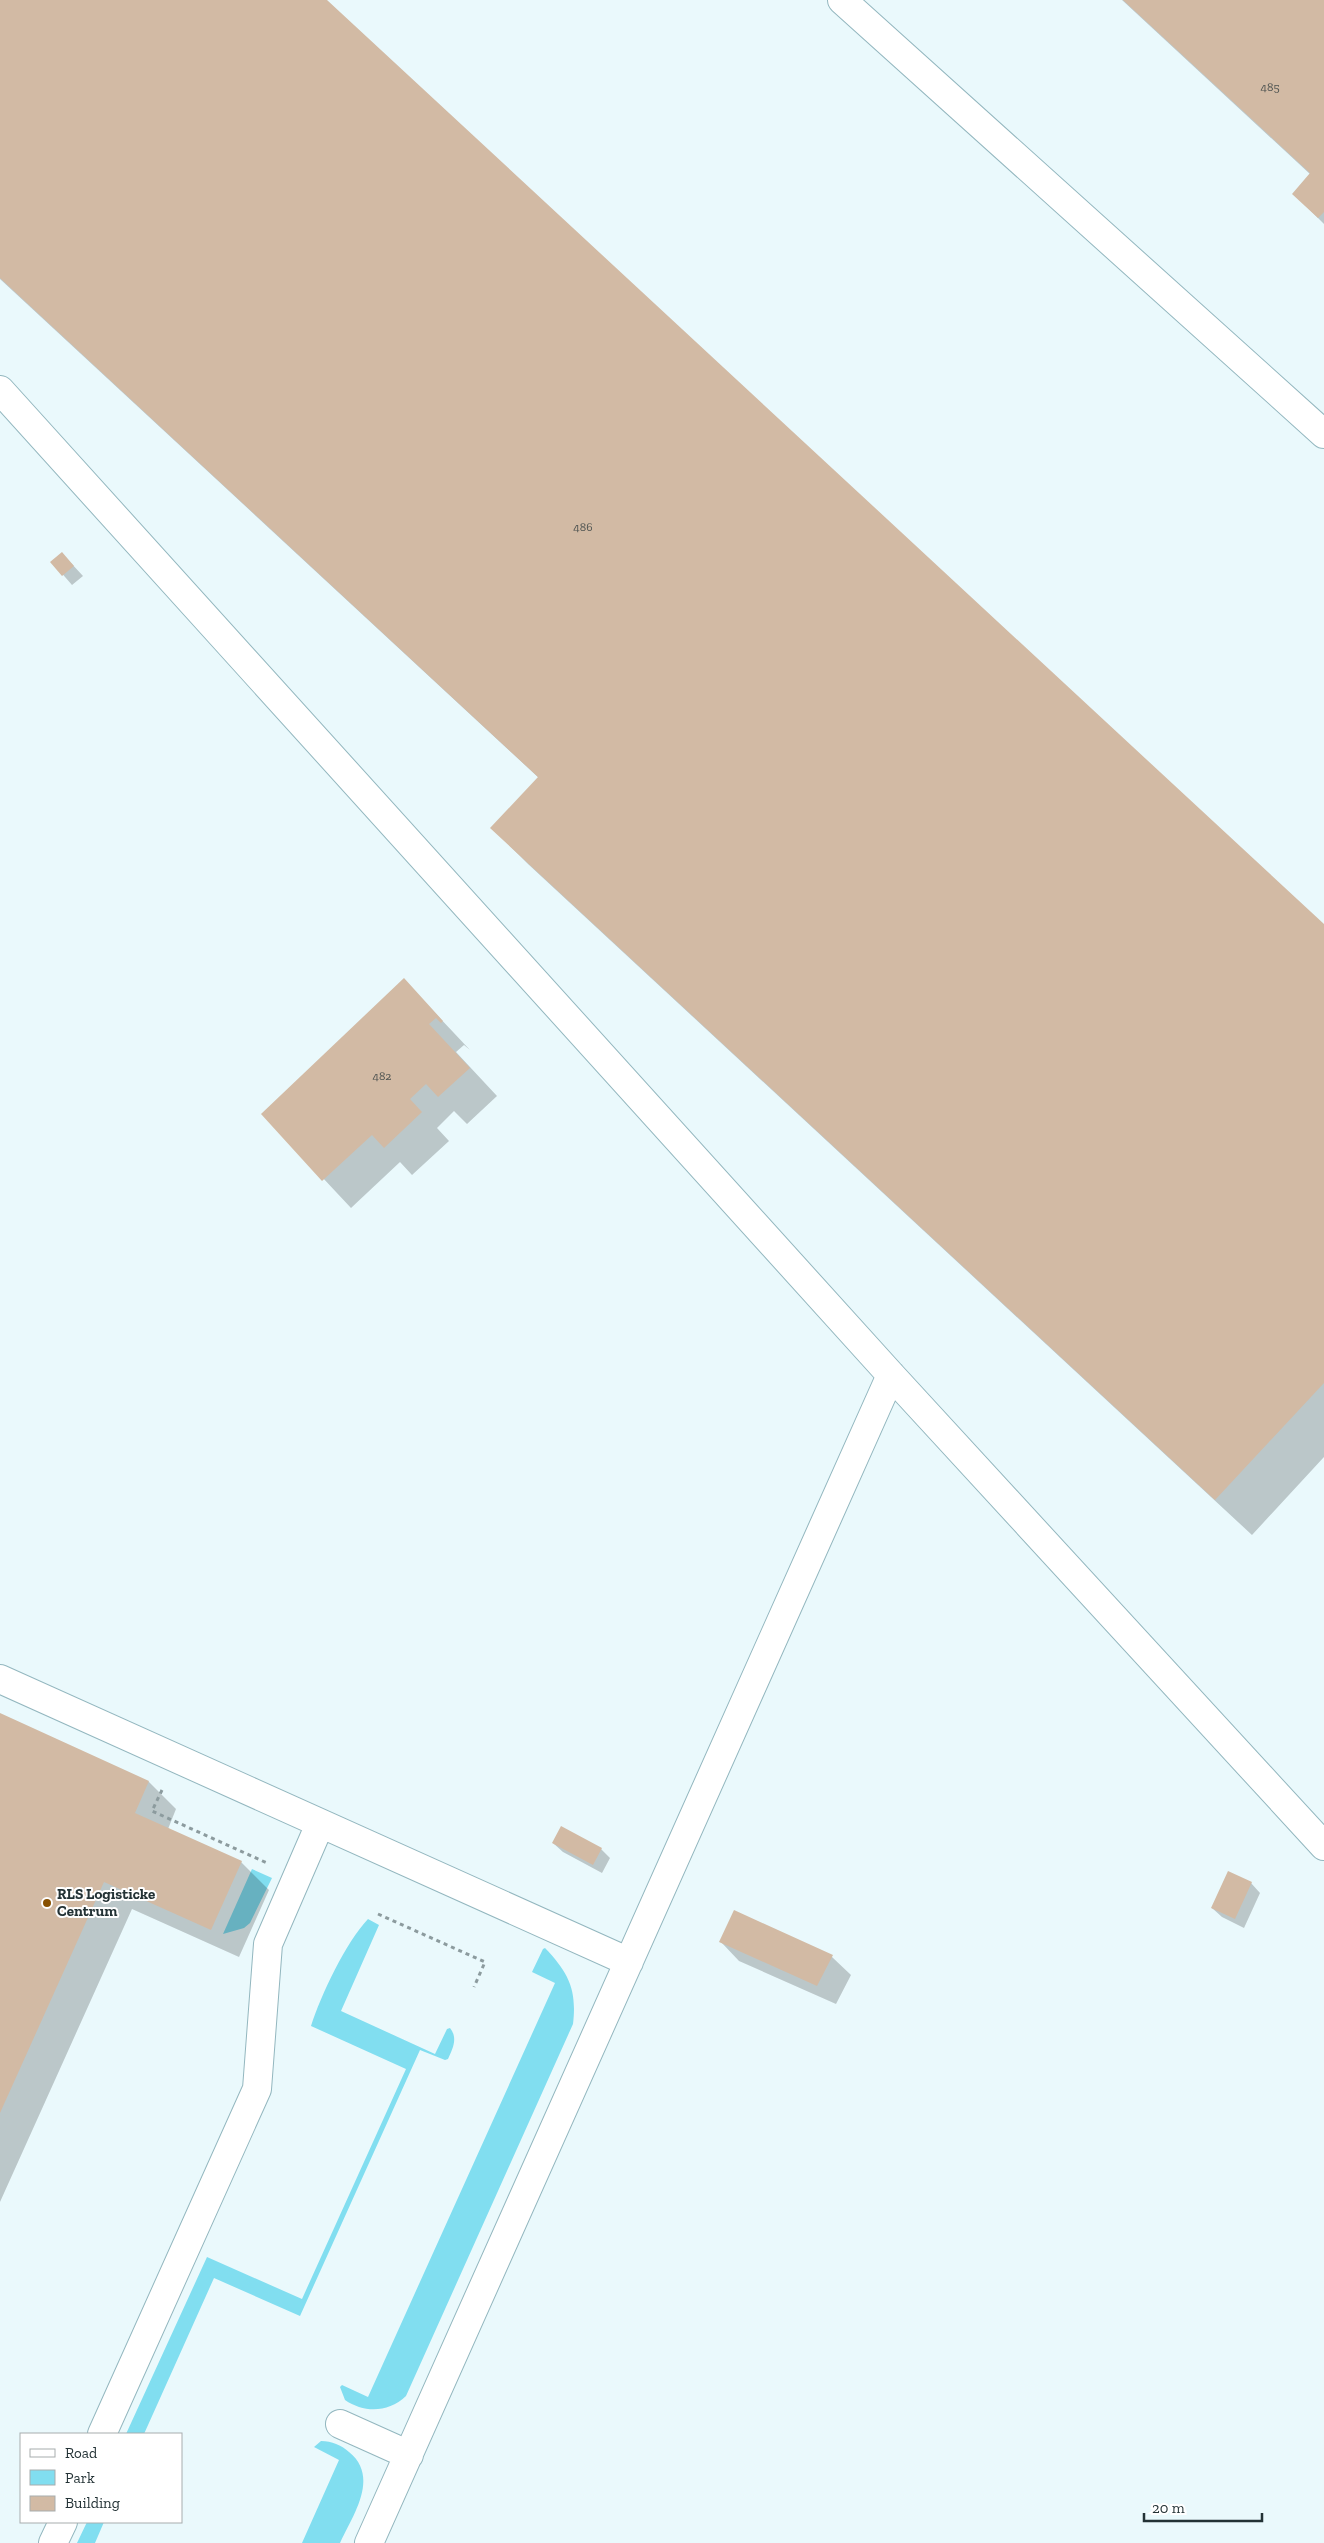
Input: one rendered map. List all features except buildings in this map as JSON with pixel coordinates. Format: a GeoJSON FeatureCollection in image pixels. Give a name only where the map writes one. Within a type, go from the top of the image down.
{"type":"FeatureCollection","features":[{"type":"Feature","properties":{"kind":"street"},"geometry":{"type":"LineString","coordinates":[[842,0],[1324,434]]}},
{"type":"Feature","properties":{"kind":"street"},"geometry":{"type":"LineString","coordinates":[[0,390],[891,1375],[1322,1839]]}},
{"type":"Feature","properties":{"kind":"street"},"geometry":{"type":"LineString","coordinates":[[369,2543],[891,1375]]}},
{"type":"Feature","properties":{"kind":"street"},"geometry":{"type":"LineString","coordinates":[[0,1678],[629,1962]]}},
{"type":"Feature","properties":{"kind":"street"},"geometry":{"type":"LineString","coordinates":[[102,2433],[257,2088],[268,1944],[320,1824]]}},
{"type":"Feature","properties":{"kind":"street"},"geometry":{"type":"LineString","coordinates":[[340,2424],[409,2455]]}},
{"type":"Feature","properties":{"kind":"street"},"geometry":{"type":"LineString","coordinates":[[53,2543],[63,2523]]}},
{"type":"Feature","properties":{"kind":"path"},"geometry":{"type":"LineString","coordinates":[[165,1783],[152,1811],[276,1868]]}},
{"type":"Feature","properties":{"kind":"path"},"geometry":{"type":"LineString","coordinates":[[378,1914],[485,1962],[474,1987]]}},
{"type":"Feature","properties":{"kind":"green space"},"geometry":{"type":"Polygon","coordinates":[[[252,1869],[272,1878],[250,1923],[244,1928],[223,1934],[252,1869]]]}},
{"type":"Feature","properties":{"kind":"green space"},"geometry":{"type":"Polygon","coordinates":[[[368,1919],[379,1925],[341,2011],[435,2054],[447,2029],[450,2028],[454,2039],[448,2059],[445,2060],[420,2050],[300,2316],[214,2278],[144,2433],[126,2433],[207,2257],[302,2299],[406,2069],[311,2026],[335,1970],[368,1919]]]}},
{"type":"Feature","properties":{"kind":"green space"},"geometry":{"type":"Polygon","coordinates":[[[545,1948],[560,1966],[570,1983],[574,2001],[573,2024],[406,2396],[392,2406],[384,2408],[368,2409],[352,2404],[345,2400],[340,2387],[342,2385],[368,2397],[555,1983],[532,1972],[545,1948]]]}},
{"type":"Feature","properties":{"kind":"green space"},"geometry":{"type":"Polygon","coordinates":[[[321,2441],[340,2445],[358,2462],[363,2484],[361,2496],[340,2543],[302,2543],[339,2460],[314,2447],[321,2441]]]}},
{"type":"Feature","properties":{"kind":"green space"},"geometry":{"type":"Polygon","coordinates":[[[87,2523],[104,2523],[95,2543],[77,2543],[87,2523]]]}},
{"type":"Feature","properties":{"kind":"place","name":"RLS Logisticke Centrum"},"geometry":{"type":"Point","coordinates":[47,1903]}}]}
